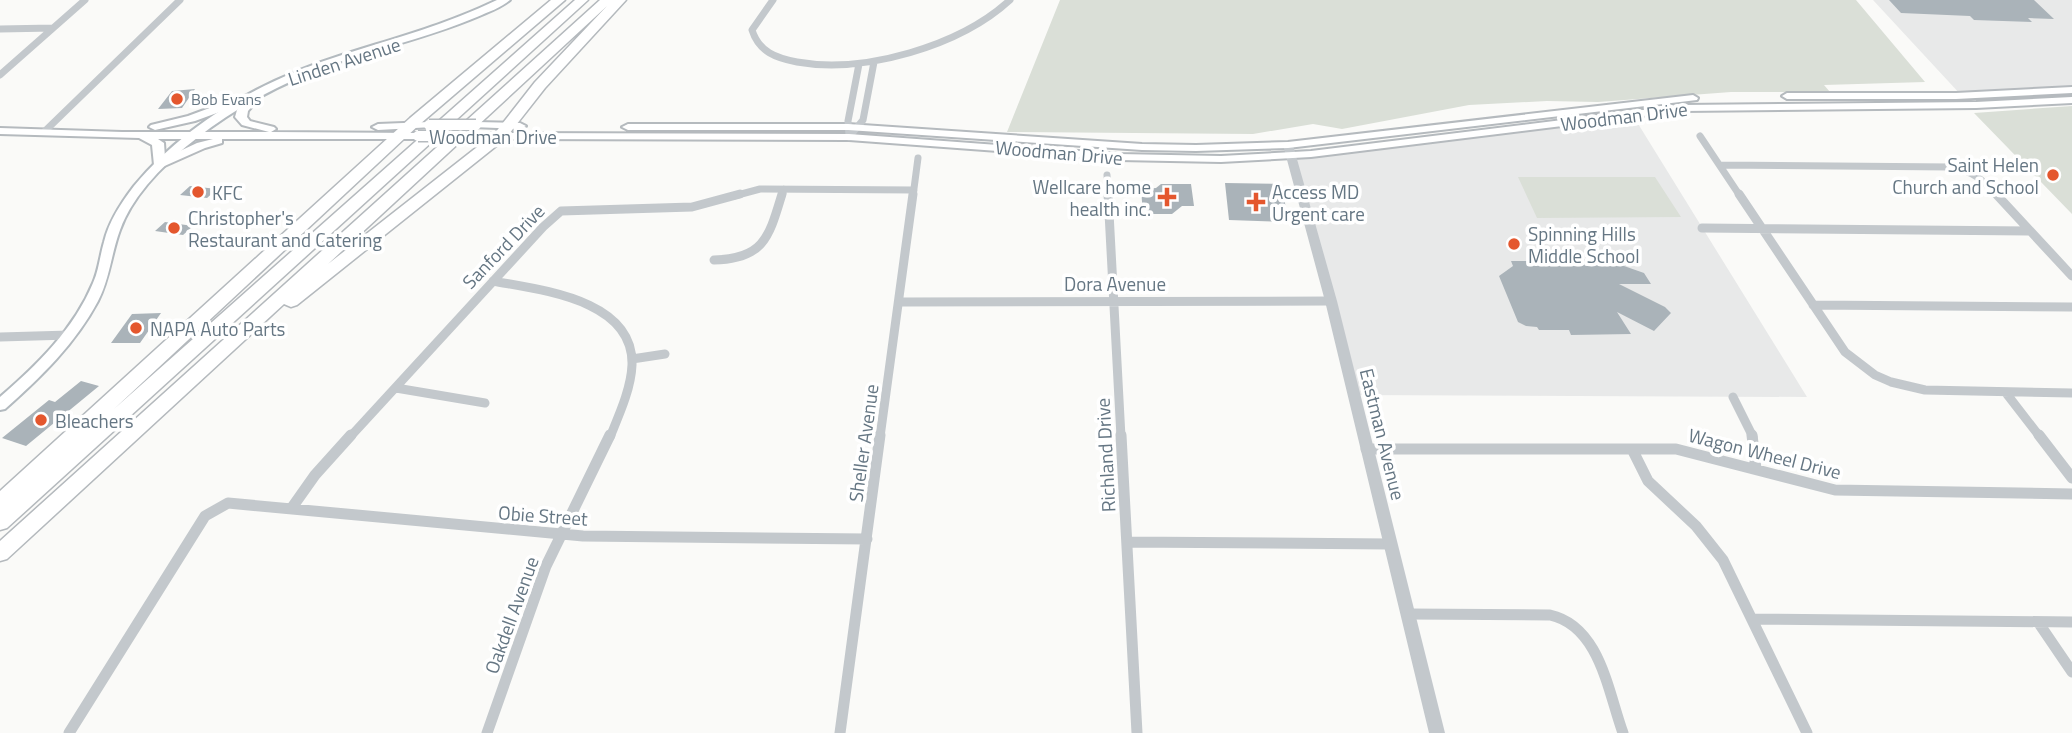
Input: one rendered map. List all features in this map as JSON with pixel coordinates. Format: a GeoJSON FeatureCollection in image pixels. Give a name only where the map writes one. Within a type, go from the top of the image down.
{"type":"FeatureCollection","features":[{"type":"Feature","properties":{"kind":"highway"},"geometry":{"type":"LineString","coordinates":[[0,503],[401,131],[481,60],[559,0]]}},
{"type":"Feature","properties":{"kind":"highway"},"geometry":{"type":"LineString","coordinates":[[0,522],[582,0]]}},
{"type":"Feature","properties":{"kind":"highway"},"geometry":{"type":"LineString","coordinates":[[0,553],[607,0]]}},
{"type":"Feature","properties":{"kind":"highway"},"geometry":{"type":"LineString","coordinates":[[106,456],[270,318],[504,130],[540,85],[620,0]]}},
{"type":"Feature","properties":{"kind":"main road","name":"Linden Avenue"},"geometry":{"type":"LineString","coordinates":[[0,405],[35,374],[70,335],[100,282],[110,241],[121,214],[160,165],[198,132],[246,98],[324,64],[453,24],[505,0]]}},
{"type":"Feature","properties":{"kind":"main road","name":"Woodman Drive"},"geometry":{"type":"LineString","coordinates":[[1291,150],[1663,100],[1744,96],[1961,96],[2072,90]]}},
{"type":"Feature","properties":{"kind":"main road"},"geometry":{"type":"LineString","coordinates":[[260,92],[243,110],[242,117],[246,123],[270,129]]}},
{"type":"Feature","properties":{"kind":"main road"},"geometry":{"type":"LineString","coordinates":[[155,127],[191,119],[246,98]]}},
{"type":"Feature","properties":{"kind":"main road","name":"Woodman Drive"},"geometry":{"type":"LineString","coordinates":[[0,131],[45,131],[58,127],[155,127],[242,136],[401,131],[429,125],[476,125],[504,130],[535,131],[852,131],[1142,147],[1291,150],[1694,107],[1976,105],[2072,100]]}},
{"type":"Feature","properties":{"kind":"main road","name":"Woodman Drive"},"geometry":{"type":"LineString","coordinates":[[45,131],[50,134],[142,135],[270,129],[401,131],[418,136],[464,136],[504,130]]}},
{"type":"Feature","properties":{"kind":"main road"},"geometry":{"type":"LineString","coordinates":[[142,135],[158,143],[160,165],[201,145],[242,136]]}},
{"type":"Feature","properties":{"kind":"street"},"geometry":{"type":"LineString","coordinates":[[0,75],[85,0]]}},
{"type":"Feature","properties":{"kind":"street"},"geometry":{"type":"LineString","coordinates":[[45,131],[180,0]]}},
{"type":"Feature","properties":{"kind":"street"},"geometry":{"type":"LineString","coordinates":[[773,0],[752,30],[754,40],[761,50],[789,61],[859,64],[874,62],[963,30],[995,13],[1010,0]]}},
{"type":"Feature","properties":{"kind":"street"},"geometry":{"type":"LineString","coordinates":[[0,29],[53,29]]}},
{"type":"Feature","properties":{"kind":"street"},"geometry":{"type":"LineString","coordinates":[[852,131],[863,120],[874,62]]}},
{"type":"Feature","properties":{"kind":"street"},"geometry":{"type":"LineString","coordinates":[[852,131],[859,64]]}},
{"type":"Feature","properties":{"kind":"street"},"geometry":{"type":"LineString","coordinates":[[1700,136],[1845,352],[1862,368],[1889,382],[1916,390],[2072,393]]}},
{"type":"Feature","properties":{"kind":"street","name":"Eastman Avenue"},"geometry":{"type":"LineString","coordinates":[[1291,150],[1331,301],[1437,733]]}},
{"type":"Feature","properties":{"kind":"street","name":"Sheller Avenue"},"geometry":{"type":"LineString","coordinates":[[840,733],[918,158]]}},
{"type":"Feature","properties":{"kind":"street"},"geometry":{"type":"LineString","coordinates":[[1720,165],[1951,167],[1967,170],[1981,178],[2072,276]]}},
{"type":"Feature","properties":{"kind":"street","name":"Richland Drive"},"geometry":{"type":"LineString","coordinates":[[1107,175],[1137,733]]}},
{"type":"Feature","properties":{"kind":"street"},"geometry":{"type":"LineString","coordinates":[[714,260],[740,258],[762,247],[770,237],[783,189]]}},
{"type":"Feature","properties":{"kind":"street","name":"Sanford Drive"},"geometry":{"type":"LineString","coordinates":[[291,509],[315,475],[561,211],[679,208],[704,204],[750,190],[914,190]]}},
{"type":"Feature","properties":{"kind":"street"},"geometry":{"type":"LineString","coordinates":[[1702,228],[2029,231]]}},
{"type":"Feature","properties":{"kind":"street","name":"Oakdell Avenue"},"geometry":{"type":"LineString","coordinates":[[487,733],[560,534],[590,479],[627,393],[632,359],[625,334],[596,308],[571,298],[493,281]]}},
{"type":"Feature","properties":{"kind":"street","name":"Dora Avenue"},"geometry":{"type":"LineString","coordinates":[[900,302],[1331,301]]}},
{"type":"Feature","properties":{"kind":"street"},"geometry":{"type":"LineString","coordinates":[[1813,305],[2072,307]]}},
{"type":"Feature","properties":{"kind":"street"},"geometry":{"type":"LineString","coordinates":[[0,337],[70,335]]}},
{"type":"Feature","properties":{"kind":"street"},"geometry":{"type":"LineString","coordinates":[[632,359],[666,354]]}},
{"type":"Feature","properties":{"kind":"street"},"geometry":{"type":"LineString","coordinates":[[396,388],[485,403]]}},
{"type":"Feature","properties":{"kind":"street"},"geometry":{"type":"LineString","coordinates":[[2006,393],[2072,478]]}},
{"type":"Feature","properties":{"kind":"street"},"geometry":{"type":"LineString","coordinates":[[1733,397],[1755,438],[1758,448],[1756,469]]}},
{"type":"Feature","properties":{"kind":"street","name":"Wagon Wheel Drive"},"geometry":{"type":"LineString","coordinates":[[1366,449],[1632,449],[1696,452],[1796,482],[1835,490],[2072,494]]}},
{"type":"Feature","properties":{"kind":"street"},"geometry":{"type":"LineString","coordinates":[[1632,449],[1657,492],[1713,545],[1728,568],[1807,733]]}},
{"type":"Feature","properties":{"kind":"street","name":"Obie Street"},"geometry":{"type":"LineString","coordinates":[[69,733],[205,516],[219,506],[235,503],[560,534],[867,539]]}},
{"type":"Feature","properties":{"kind":"street"},"geometry":{"type":"LineString","coordinates":[[1127,542],[1390,544]]}},
{"type":"Feature","properties":{"kind":"street"},"geometry":{"type":"LineString","coordinates":[[1409,614],[1550,615],[1569,621],[1589,643],[1623,733]]}},
{"type":"Feature","properties":{"kind":"street"},"geometry":{"type":"LineString","coordinates":[[1753,619],[2072,622]]}},
{"type":"Feature","properties":{"kind":"street"},"geometry":{"type":"LineString","coordinates":[[2038,622],[2072,672]]}},
{"type":"Feature","properties":{"kind":"shaded area"},"geometry":{"type":"Polygon","coordinates":[[[1060,0],[1856,0],[1925,82],[1824,85],[1830,92],[1731,92],[1598,102],[1547,101],[1469,105],[1342,129],[1313,124],[1253,134],[1007,132],[1060,0]]]}},
{"type":"Feature","properties":{"kind":"shaded area"},"geometry":{"type":"Polygon","coordinates":[[[1873,0],[2072,0],[2072,89],[1961,95],[1873,0]]]}},
{"type":"Feature","properties":{"kind":"shaded area"},"geometry":{"type":"Polygon","coordinates":[[[2072,106],[2072,214],[1974,113],[2072,106]]]}},
{"type":"Feature","properties":{"kind":"shaded area","name":"Spinning Hills Middle School"},"geometry":{"type":"Polygon","coordinates":[[[1632,114],[1807,397],[1353,395],[1293,155],[1632,114]]]}},
{"type":"Feature","properties":{"kind":"shaded area"},"geometry":{"type":"Polygon","coordinates":[[[1518,177],[1655,177],[1681,217],[1537,218],[1518,177]]]}},
{"type":"Feature","properties":{"kind":"building"},"geometry":{"type":"Polygon","coordinates":[[[1889,0],[2034,0],[2054,19],[2028,18],[2032,22],[1974,20],[1970,16],[1901,13],[1889,0]]]}},
{"type":"Feature","properties":{"kind":"building","name":"Bob Evans"},"geometry":{"type":"Polygon","coordinates":[[[195,89],[182,108],[158,109],[172,91],[195,89]]]}},
{"type":"Feature","properties":{"kind":"building","name":"Access MD Urgent care"},"geometry":{"type":"Polygon","coordinates":[[[1225,183],[1282,184],[1288,222],[1229,220],[1225,183]]]}},
{"type":"Feature","properties":{"kind":"building","name":"Wellcare home health inc."},"geometry":{"type":"Polygon","coordinates":[[[1161,184],[1191,184],[1194,206],[1182,206],[1172,214],[1143,214],[1141,189],[1156,188],[1161,184]]]}},
{"type":"Feature","properties":{"kind":"building","name":"KFC"},"geometry":{"type":"Polygon","coordinates":[[[190,186],[217,189],[207,198],[180,195],[190,186]]]}},
{"type":"Feature","properties":{"kind":"building","name":"Christopher's Restaurant and Catering"},"geometry":{"type":"Polygon","coordinates":[[[165,222],[193,226],[183,235],[155,231],[165,222]]]}},
{"type":"Feature","properties":{"kind":"building","name":"Spinning Hills Middle School"},"geometry":{"type":"Polygon","coordinates":[[[1558,259],[1621,259],[1624,266],[1644,273],[1651,284],[1619,284],[1665,307],[1671,313],[1654,331],[1617,312],[1631,334],[1571,335],[1569,330],[1539,330],[1518,322],[1499,276],[1513,266],[1511,261],[1559,261],[1558,259]]]}},
{"type":"Feature","properties":{"kind":"building","name":"NAPA Auto Parts"},"geometry":{"type":"Polygon","coordinates":[[[161,313],[140,343],[111,343],[132,314],[161,313]]]}},
{"type":"Feature","properties":{"kind":"building","name":"Bleachers"},"geometry":{"type":"Polygon","coordinates":[[[81,381],[99,386],[26,446],[2,438],[49,400],[55,402],[81,381]]]}},
{"type":"Feature","properties":{"kind":"place","name":"Bob Evans"},"geometry":{"type":"Point","coordinates":[177,99]}},
{"type":"Feature","properties":{"kind":"place","name":"Saint Helen Church and School"},"geometry":{"type":"Point","coordinates":[2053,175]}},
{"type":"Feature","properties":{"kind":"place","name":"KFC"},"geometry":{"type":"Point","coordinates":[198,192]}},
{"type":"Feature","properties":{"kind":"place","name":"Wellcare home health inc."},"geometry":{"type":"Point","coordinates":[1167,197]}},
{"type":"Feature","properties":{"kind":"place","name":"Access MD Urgent care"},"geometry":{"type":"Point","coordinates":[1256,202]}},
{"type":"Feature","properties":{"kind":"place","name":"Christopher's Restaurant and Catering"},"geometry":{"type":"Point","coordinates":[174,228]}},
{"type":"Feature","properties":{"kind":"place","name":"Spinning Hills Middle School"},"geometry":{"type":"Point","coordinates":[1514,244]}},
{"type":"Feature","properties":{"kind":"place","name":"NAPA Auto Parts"},"geometry":{"type":"Point","coordinates":[136,328]}},
{"type":"Feature","properties":{"kind":"place","name":"Bleachers"},"geometry":{"type":"Point","coordinates":[41,420]}}]}
